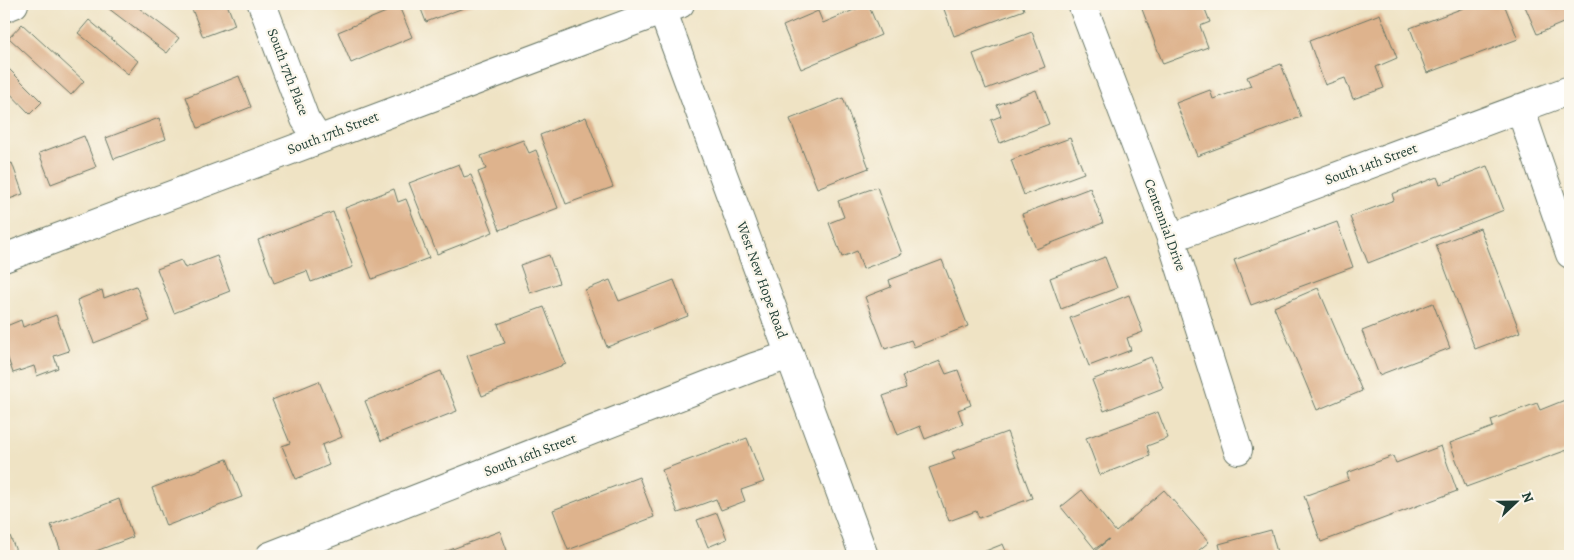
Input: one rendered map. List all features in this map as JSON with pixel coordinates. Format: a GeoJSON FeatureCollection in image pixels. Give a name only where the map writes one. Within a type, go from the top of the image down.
{"type":"FeatureCollection","features":[{"type":"Feature","properties":{"kind":"street"},"geometry":{"type":"LineString","coordinates":[[4,8],[14,4]]}},
{"type":"Feature","properties":{"kind":"street","name":"South 17th Place"},"geometry":{"type":"LineString","coordinates":[[262,4],[305,119],[318,139]]}},
{"type":"Feature","properties":{"kind":"street","name":"Centennial Drive"},"geometry":{"type":"LineString","coordinates":[[1082,4],[1171,238],[1238,450]]}},
{"type":"Feature","properties":{"kind":"street","name":"South 17th Street"},"geometry":{"type":"LineString","coordinates":[[4,258],[667,6]]}},
{"type":"Feature","properties":{"kind":"street","name":"West New Hope Road"},"geometry":{"type":"LineString","coordinates":[[667,6],[790,355],[864,556]]}},
{"type":"Feature","properties":{"kind":"street","name":"South 14th Street"},"geometry":{"type":"LineString","coordinates":[[1171,238],[1570,90]]}},
{"type":"Feature","properties":{"kind":"street"},"geometry":{"type":"LineString","coordinates":[[1520,108],[1570,254]]}},
{"type":"Feature","properties":{"kind":"street","name":"South 16th Street"},"geometry":{"type":"LineString","coordinates":[[270,556],[754,366],[790,355]]}},
{"type":"Feature","properties":{"kind":"building"},"geometry":{"type":"Polygon","coordinates":[[[105,4],[142,4],[139,8],[179,38],[167,53],[105,4]]]}},
{"type":"Feature","properties":{"kind":"building"},"geometry":{"type":"Polygon","coordinates":[[[190,4],[227,4],[235,25],[203,37],[190,4]]]}},
{"type":"Feature","properties":{"kind":"building"},"geometry":{"type":"Polygon","coordinates":[[[382,4],[398,4],[412,37],[351,63],[338,32],[386,12],[382,4]]]}},
{"type":"Feature","properties":{"kind":"building"},"geometry":{"type":"Polygon","coordinates":[[[419,4],[474,4],[426,22],[419,4]]]}},
{"type":"Feature","properties":{"kind":"building"},"geometry":{"type":"Polygon","coordinates":[[[868,4],[881,35],[801,69],[783,26],[818,11],[823,23],[868,4]]]}},
{"type":"Feature","properties":{"kind":"building"},"geometry":{"type":"Polygon","coordinates":[[[942,4],[1022,4],[1024,10],[954,36],[942,4]]]}},
{"type":"Feature","properties":{"kind":"building"},"geometry":{"type":"Polygon","coordinates":[[[1140,4],[1203,4],[1210,22],[1200,26],[1208,47],[1163,64],[1140,4]]]}},
{"type":"Feature","properties":{"kind":"building"},"geometry":{"type":"Polygon","coordinates":[[[1474,4],[1504,4],[1518,39],[1427,73],[1410,28],[1474,4]]]}},
{"type":"Feature","properties":{"kind":"building"},"geometry":{"type":"Polygon","coordinates":[[[1524,4],[1570,4],[1570,20],[1537,34],[1524,4]]]}},
{"type":"Feature","properties":{"kind":"building"},"geometry":{"type":"Polygon","coordinates":[[[1380,14],[1397,58],[1376,67],[1384,88],[1353,99],[1345,78],[1325,85],[1309,41],[1380,14]]]}},
{"type":"Feature","properties":{"kind":"building"},"geometry":{"type":"Polygon","coordinates":[[[89,20],[138,61],[128,74],[78,33],[89,20]]]}},
{"type":"Feature","properties":{"kind":"building"},"geometry":{"type":"Polygon","coordinates":[[[22,24],[84,81],[71,95],[9,38],[22,24]]]}},
{"type":"Feature","properties":{"kind":"building"},"geometry":{"type":"Polygon","coordinates":[[[1032,32],[1045,67],[986,89],[973,54],[1032,32]]]}},
{"type":"Feature","properties":{"kind":"building"},"geometry":{"type":"Polygon","coordinates":[[[4,64],[42,102],[30,114],[4,87],[4,64]]]}},
{"type":"Feature","properties":{"kind":"building"},"geometry":{"type":"Polygon","coordinates":[[[1281,64],[1301,117],[1197,156],[1176,103],[1210,90],[1213,99],[1251,86],[1247,77],[1281,64]]]}},
{"type":"Feature","properties":{"kind":"building"},"geometry":{"type":"Polygon","coordinates":[[[239,76],[251,107],[198,128],[186,97],[239,76]]]}},
{"type":"Feature","properties":{"kind":"building"},"geometry":{"type":"Polygon","coordinates":[[[1036,90],[1049,124],[1000,143],[991,120],[1001,116],[997,105],[1036,90]]]}},
{"type":"Feature","properties":{"kind":"building"},"geometry":{"type":"Polygon","coordinates":[[[843,98],[869,168],[817,188],[790,119],[843,98]]]}},
{"type":"Feature","properties":{"kind":"building"},"geometry":{"type":"Polygon","coordinates":[[[586,117],[613,187],[566,204],[540,135],[586,117]]]}},
{"type":"Feature","properties":{"kind":"building"},"geometry":{"type":"Polygon","coordinates":[[[159,118],[166,139],[114,159],[106,138],[159,118]]]}},
{"type":"Feature","properties":{"kind":"building"},"geometry":{"type":"Polygon","coordinates":[[[84,136],[96,167],[51,184],[39,153],[84,136]]]}},
{"type":"Feature","properties":{"kind":"building"},"geometry":{"type":"Polygon","coordinates":[[[1070,138],[1084,173],[1024,195],[1011,160],[1070,138]]]}},
{"type":"Feature","properties":{"kind":"building"},"geometry":{"type":"Polygon","coordinates":[[[523,140],[529,153],[536,150],[558,208],[500,230],[478,172],[486,169],[481,156],[523,140]]]}},
{"type":"Feature","properties":{"kind":"building"},"geometry":{"type":"Polygon","coordinates":[[[12,163],[23,194],[4,201],[4,166],[12,163]]]}},
{"type":"Feature","properties":{"kind":"building"},"geometry":{"type":"Polygon","coordinates":[[[459,164],[464,177],[471,175],[493,232],[437,254],[409,183],[459,164]]]}},
{"type":"Feature","properties":{"kind":"building"},"geometry":{"type":"Polygon","coordinates":[[[1487,166],[1504,210],[1368,263],[1350,217],[1394,200],[1392,194],[1437,177],[1440,184],[1487,166]]]}},
{"type":"Feature","properties":{"kind":"building"},"geometry":{"type":"Polygon","coordinates":[[[877,187],[902,254],[863,269],[857,251],[842,257],[829,223],[844,217],[838,201],[877,187]]]}},
{"type":"Feature","properties":{"kind":"building"},"geometry":{"type":"Polygon","coordinates":[[[1090,188],[1103,223],[1036,249],[1022,214],[1090,188]]]}},
{"type":"Feature","properties":{"kind":"building"},"geometry":{"type":"Polygon","coordinates":[[[394,189],[398,202],[406,199],[429,258],[372,279],[345,208],[394,189]]]}},
{"type":"Feature","properties":{"kind":"building"},"geometry":{"type":"Polygon","coordinates":[[[333,212],[353,267],[311,282],[307,271],[274,283],[258,240],[333,212]]]}},
{"type":"Feature","properties":{"kind":"building"},"geometry":{"type":"Polygon","coordinates":[[[1337,222],[1353,267],[1251,305],[1234,260],[1337,222]]]}},
{"type":"Feature","properties":{"kind":"building"},"geometry":{"type":"Polygon","coordinates":[[[1480,228],[1520,332],[1475,349],[1436,245],[1480,228]]]}},
{"type":"Feature","properties":{"kind":"building"},"geometry":{"type":"Polygon","coordinates":[[[549,255],[559,283],[530,293],[520,265],[549,255]]]}},
{"type":"Feature","properties":{"kind":"building"},"geometry":{"type":"Polygon","coordinates":[[[217,256],[230,291],[174,313],[157,269],[181,260],[185,268],[217,256]]]}},
{"type":"Feature","properties":{"kind":"building"},"geometry":{"type":"Polygon","coordinates":[[[1105,257],[1117,288],[1061,309],[1050,278],[1105,257]]]}},
{"type":"Feature","properties":{"kind":"building"},"geometry":{"type":"Polygon","coordinates":[[[942,260],[968,326],[914,347],[911,340],[885,349],[865,297],[891,287],[889,280],[942,260]]]}},
{"type":"Feature","properties":{"kind":"building"},"geometry":{"type":"Polygon","coordinates":[[[610,280],[619,301],[674,280],[688,316],[607,347],[585,290],[610,280]]]}},
{"type":"Feature","properties":{"kind":"building"},"geometry":{"type":"Polygon","coordinates":[[[136,286],[150,321],[94,343],[77,300],[102,290],[104,298],[136,286]]]}},
{"type":"Feature","properties":{"kind":"building"},"geometry":{"type":"Polygon","coordinates":[[[1318,288],[1362,391],[1317,410],[1274,307],[1318,288]]]}},
{"type":"Feature","properties":{"kind":"building"},"geometry":{"type":"Polygon","coordinates":[[[1129,295],[1143,332],[1127,338],[1131,350],[1089,366],[1070,318],[1129,295]]]}},
{"type":"Feature","properties":{"kind":"building"},"geometry":{"type":"Polygon","coordinates":[[[1433,303],[1450,348],[1379,375],[1362,331],[1433,303]]]}},
{"type":"Feature","properties":{"kind":"building"},"geometry":{"type":"Polygon","coordinates":[[[544,307],[566,364],[482,396],[467,356],[505,343],[498,324],[544,307]]]}},
{"type":"Feature","properties":{"kind":"building"},"geometry":{"type":"Polygon","coordinates":[[[56,315],[69,351],[54,356],[58,368],[37,376],[34,366],[13,373],[4,347],[4,327],[21,320],[23,327],[56,315]]]}},
{"type":"Feature","properties":{"kind":"building"},"geometry":{"type":"Polygon","coordinates":[[[1151,357],[1163,388],[1104,411],[1092,380],[1151,357]]]}},
{"type":"Feature","properties":{"kind":"building"},"geometry":{"type":"Polygon","coordinates":[[[940,361],[946,374],[958,370],[971,405],[958,410],[963,424],[925,439],[920,426],[898,435],[883,396],[906,388],[902,376],[940,361]]]}},
{"type":"Feature","properties":{"kind":"building"},"geometry":{"type":"Polygon","coordinates":[[[441,371],[457,411],[381,441],[365,401],[441,371]]]}},
{"type":"Feature","properties":{"kind":"building"},"geometry":{"type":"Polygon","coordinates":[[[319,381],[342,437],[322,445],[329,465],[296,479],[282,446],[290,443],[272,400],[319,381]]]}},
{"type":"Feature","properties":{"kind":"building"},"geometry":{"type":"Polygon","coordinates":[[[1570,398],[1570,449],[1466,487],[1450,443],[1493,427],[1491,420],[1537,403],[1540,410],[1570,398]]]}},
{"type":"Feature","properties":{"kind":"building"},"geometry":{"type":"Polygon","coordinates":[[[1158,412],[1168,438],[1147,446],[1150,456],[1100,475],[1086,438],[1158,412]]]}},
{"type":"Feature","properties":{"kind":"building"},"geometry":{"type":"Polygon","coordinates":[[[1007,432],[1032,498],[979,518],[976,511],[949,521],[929,468],[955,459],[952,452],[1007,432]]]}},
{"type":"Feature","properties":{"kind":"building"},"geometry":{"type":"Polygon","coordinates":[[[747,438],[764,482],[741,490],[745,501],[721,510],[716,499],[678,513],[662,470],[747,438]]]}},
{"type":"Feature","properties":{"kind":"building"},"geometry":{"type":"Polygon","coordinates":[[[1441,446],[1457,491],[1321,542],[1304,496],[1349,480],[1347,473],[1393,456],[1396,463],[1441,446]]]}},
{"type":"Feature","properties":{"kind":"building"},"geometry":{"type":"Polygon","coordinates":[[[227,459],[242,497],[166,526],[152,488],[227,459]]]}},
{"type":"Feature","properties":{"kind":"building"},"geometry":{"type":"Polygon","coordinates":[[[639,477],[654,517],[568,550],[553,510],[639,477]]]}},
{"type":"Feature","properties":{"kind":"building"},"geometry":{"type":"Polygon","coordinates":[[[1082,490],[1116,532],[1164,490],[1209,542],[1192,556],[1098,556],[1094,552],[1109,539],[1095,549],[1061,507],[1082,490]]]}},
{"type":"Feature","properties":{"kind":"building"},"geometry":{"type":"Polygon","coordinates":[[[119,499],[133,537],[83,556],[63,556],[51,525],[119,499]]]}},
{"type":"Feature","properties":{"kind":"building"},"geometry":{"type":"Polygon","coordinates":[[[717,513],[727,539],[708,547],[697,520],[717,513]]]}},
{"type":"Feature","properties":{"kind":"building"},"geometry":{"type":"Polygon","coordinates":[[[1271,530],[1278,556],[1222,556],[1219,544],[1271,530]]]}},
{"type":"Feature","properties":{"kind":"building"},"geometry":{"type":"Polygon","coordinates":[[[500,531],[509,556],[434,556],[500,531]]]}},
{"type":"Feature","properties":{"kind":"building"},"geometry":{"type":"Polygon","coordinates":[[[10,536],[18,556],[4,556],[4,538],[10,536]]]}},
{"type":"Feature","properties":{"kind":"building"},"geometry":{"type":"Polygon","coordinates":[[[1003,544],[1008,556],[973,556],[1003,544]]]}}]}
